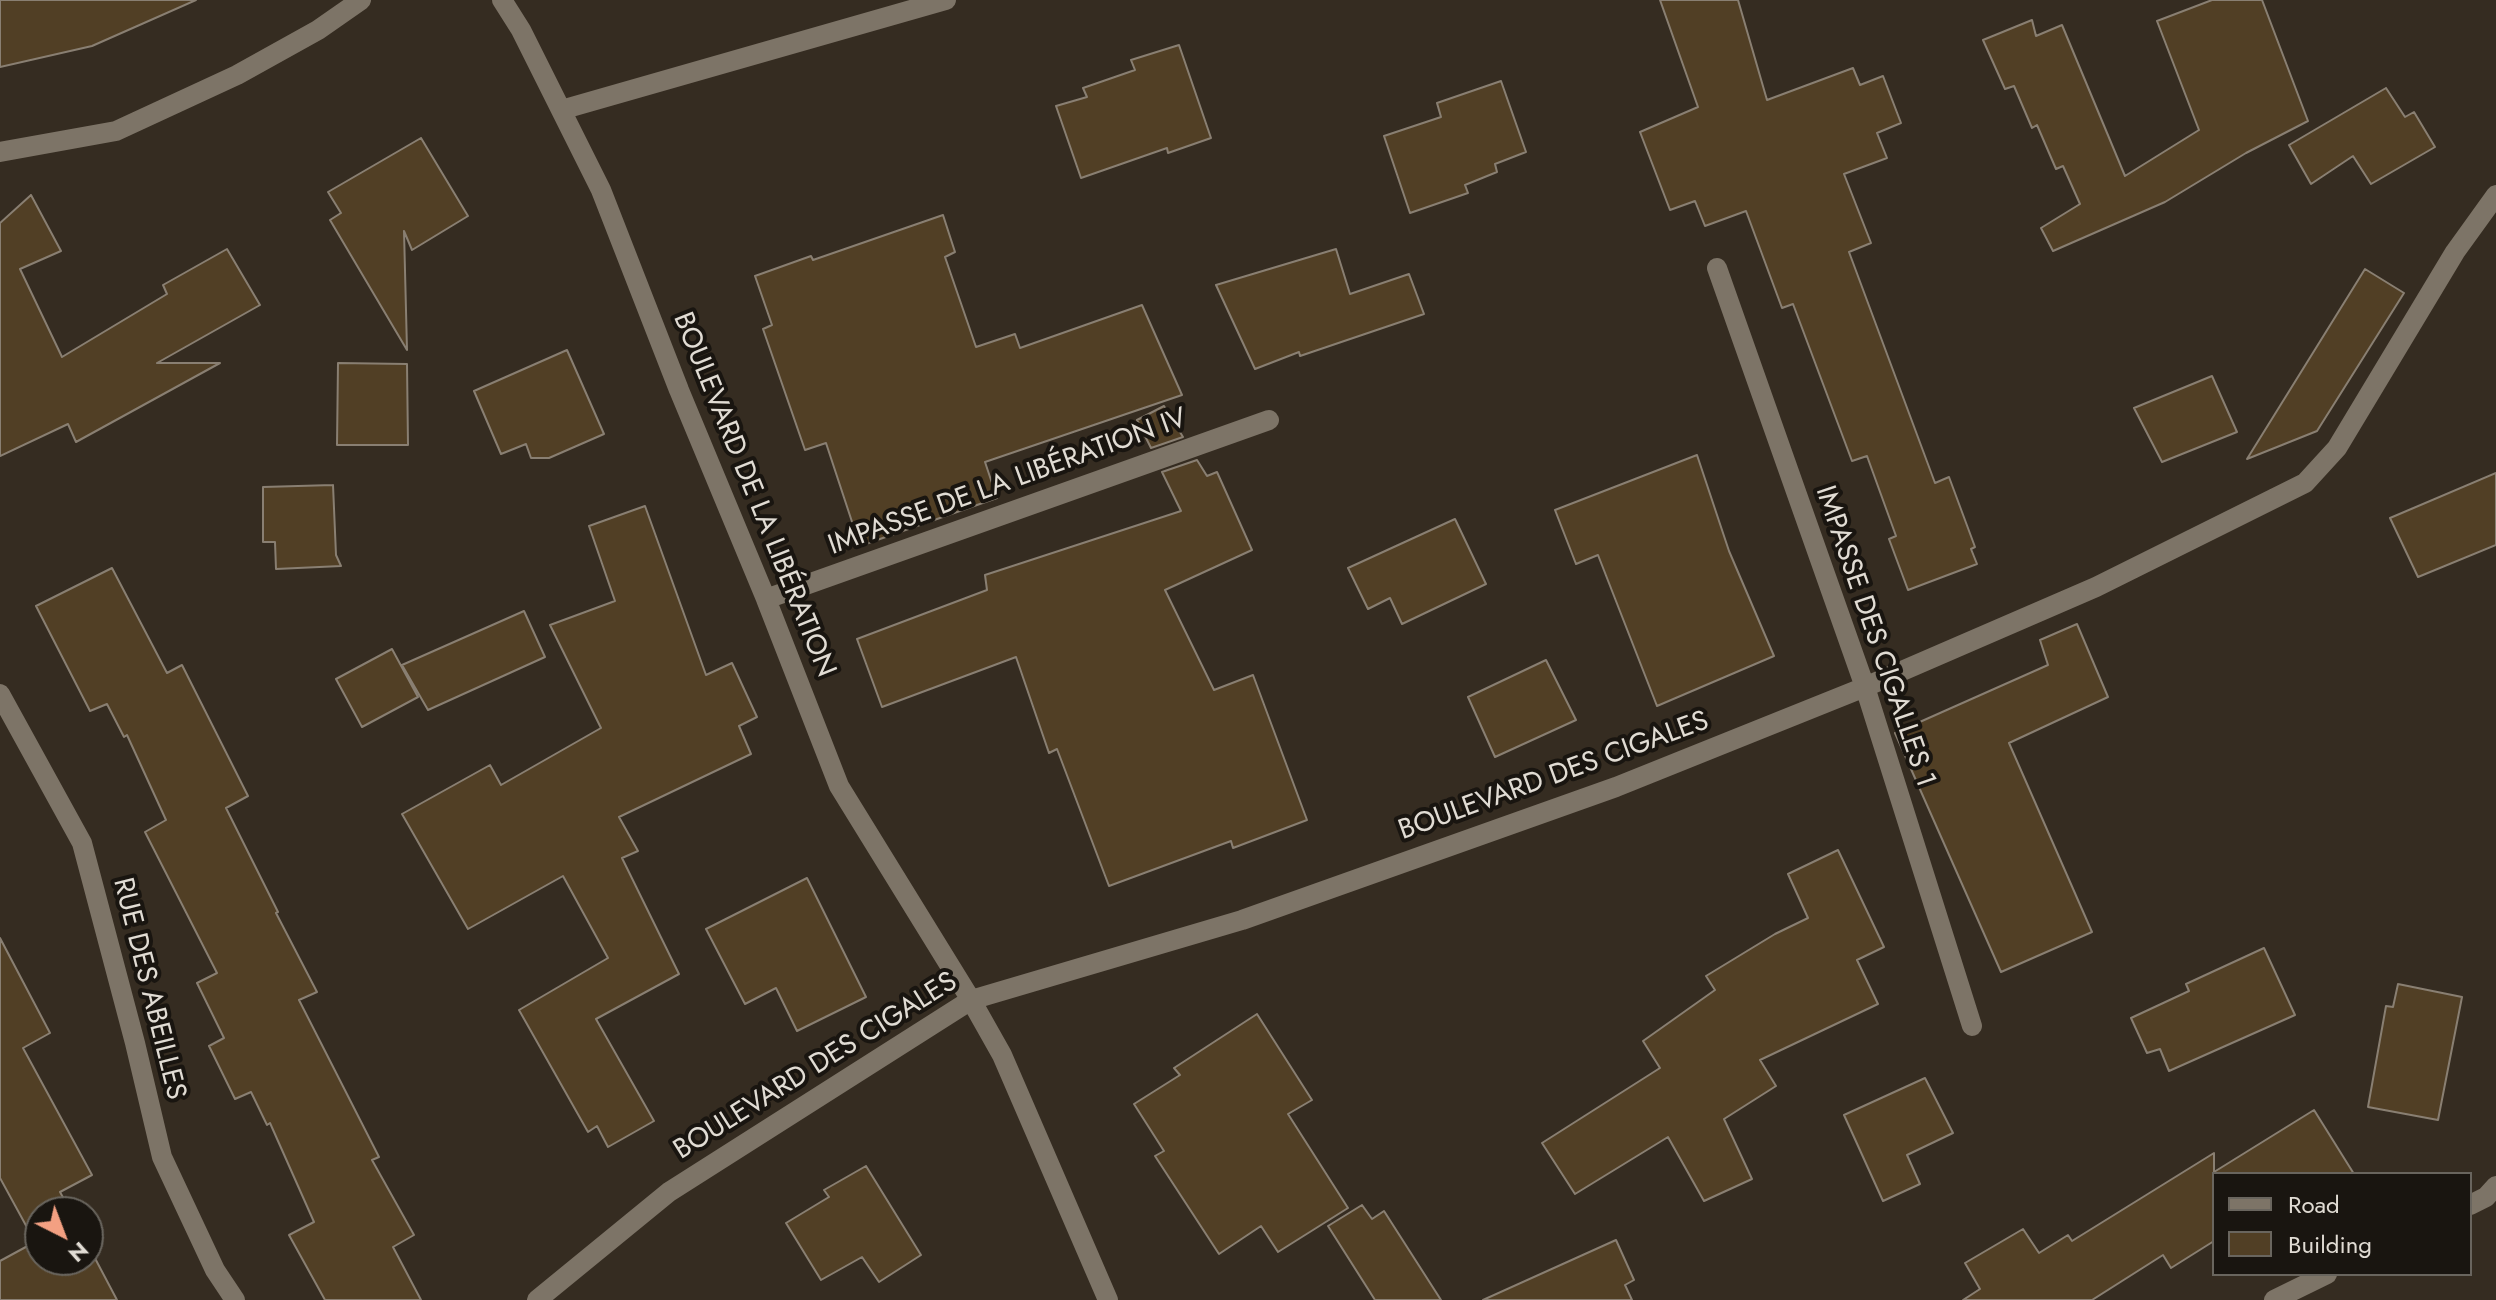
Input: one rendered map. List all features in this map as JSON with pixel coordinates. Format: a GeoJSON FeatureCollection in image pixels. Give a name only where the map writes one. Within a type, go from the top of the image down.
{"type":"FeatureCollection","features":[{"type":"Feature","properties":{"kind":"street"},"geometry":{"type":"LineString","coordinates":[[0,152],[116,131],[237,75],[318,30],[361,0]]}},
{"type":"Feature","properties":{"kind":"street","name":"BOULEVARD DE LA LIBÉRATION"},"geometry":{"type":"LineString","coordinates":[[502,0],[521,30],[601,190],[839,786],[1002,1055],[1108,1300]]}},
{"type":"Feature","properties":{"kind":"street"},"geometry":{"type":"LineString","coordinates":[[561,110],[946,0]]}},
{"type":"Feature","properties":{"kind":"street","name":"BOULEVARD DES CIGALES"},"geometry":{"type":"LineString","coordinates":[[537,1300],[669,1192],[971,1000],[1242,920],[1616,787],[1865,687],[2096,587],[2305,483],[2337,448],[2455,252],[2496,195]]}},
{"type":"Feature","properties":{"kind":"street","name":"IMPASSE DES CIGALLES 1"},"geometry":{"type":"LineString","coordinates":[[1717,268],[1865,687],[1972,1026]]}},
{"type":"Feature","properties":{"kind":"street","name":"IMPASSE DE LA LIBÉRATION IV"},"geometry":{"type":"LineString","coordinates":[[766,599],[1269,420]]}},
{"type":"Feature","properties":{"kind":"street","name":"RUE DES ABEILLES"},"geometry":{"type":"LineString","coordinates":[[0,694],[82,843],[162,1157],[215,1270],[235,1300]]}},
{"type":"Feature","properties":{"kind":"street"},"geometry":{"type":"LineString","coordinates":[[2472,1204],[2486,1197],[2496,1186]]}},
{"type":"Feature","properties":{"kind":"street"},"geometry":{"type":"LineString","coordinates":[[2274,1300],[2323,1276]]}},
{"type":"Feature","properties":{"kind":"building"},"geometry":{"type":"Polygon","coordinates":[[[0,0],[196,0],[92,46],[0,67],[0,0]]]}},
{"type":"Feature","properties":{"kind":"building"},"geometry":{"type":"Polygon","coordinates":[[[1660,0],[1738,0],[1767,100],[1853,68],[1860,85],[1883,76],[1901,123],[1877,133],[1887,158],[1844,174],[1871,243],[1849,252],[1935,483],[1949,477],[1975,547],[1971,549],[1977,564],[1908,590],[1889,539],[1896,536],[1867,456],[1852,461],[1793,304],[1782,308],[1746,211],[1705,226],[1695,201],[1670,210],[1640,132],[1698,107],[1660,0]]]}},
{"type":"Feature","properties":{"kind":"building"},"geometry":{"type":"Polygon","coordinates":[[[2212,0],[2262,0],[2308,121],[2246,153],[2165,202],[2053,251],[2041,228],[2080,204],[2063,166],[2056,169],[2037,125],[2032,128],[2014,86],[2005,89],[1983,40],[2032,20],[2036,36],[2062,25],[2125,176],[2199,130],[2157,21],[2212,0]]]}},
{"type":"Feature","properties":{"kind":"building"},"geometry":{"type":"Polygon","coordinates":[[[1179,45],[1211,138],[1168,153],[1167,148],[1081,178],[1056,106],[1087,97],[1083,88],[1135,70],[1131,60],[1179,45]]]}},
{"type":"Feature","properties":{"kind":"building"},"geometry":{"type":"Polygon","coordinates":[[[1501,81],[1526,152],[1495,164],[1497,172],[1465,185],[1468,193],[1410,213],[1384,136],[1441,117],[1437,103],[1501,81]]]}},
{"type":"Feature","properties":{"kind":"building"},"geometry":{"type":"Polygon","coordinates":[[[2386,88],[2405,117],[2414,112],[2435,147],[2371,184],[2353,156],[2311,184],[2289,145],[2386,88]]]}},
{"type":"Feature","properties":{"kind":"building"},"geometry":{"type":"Polygon","coordinates":[[[421,138],[468,216],[412,250],[404,231],[407,350],[330,220],[341,213],[328,192],[421,138]]]}},
{"type":"Feature","properties":{"kind":"building"},"geometry":{"type":"Polygon","coordinates":[[[31,195],[61,251],[20,269],[62,357],[167,294],[163,285],[227,249],[260,305],[157,363],[220,363],[76,442],[68,424],[0,456],[0,223],[31,195]]]}},
{"type":"Feature","properties":{"kind":"building"},"geometry":{"type":"Polygon","coordinates":[[[943,215],[955,252],[945,257],[976,347],[1015,334],[1020,348],[1142,305],[1182,395],[985,462],[997,498],[860,546],[826,443],[805,450],[763,329],[772,325],[755,276],[811,256],[813,260],[943,215]]]}},
{"type":"Feature","properties":{"kind":"building"},"geometry":{"type":"Polygon","coordinates":[[[1336,249],[1350,294],[1409,274],[1424,314],[1300,356],[1299,352],[1255,369],[1216,285],[1336,249]]]}},
{"type":"Feature","properties":{"kind":"building"},"geometry":{"type":"Polygon","coordinates":[[[2365,269],[2404,293],[2317,431],[2247,459],[2365,269]]]}},
{"type":"Feature","properties":{"kind":"building"},"geometry":{"type":"Polygon","coordinates":[[[567,350],[604,434],[549,458],[531,458],[526,444],[501,454],[474,391],[567,350]]]}},
{"type":"Feature","properties":{"kind":"building"},"geometry":{"type":"Polygon","coordinates":[[[338,363],[407,364],[408,445],[337,445],[338,363]]]}},
{"type":"Feature","properties":{"kind":"building"},"geometry":{"type":"Polygon","coordinates":[[[2212,376],[2237,432],[2162,462],[2134,408],[2212,376]]]}},
{"type":"Feature","properties":{"kind":"building"},"geometry":{"type":"Polygon","coordinates":[[[1164,406],[1183,437],[1151,448],[1137,420],[1164,406]]]}},
{"type":"Feature","properties":{"kind":"building"},"geometry":{"type":"Polygon","coordinates":[[[1697,455],[1729,551],[1774,656],[1657,706],[1598,555],[1576,564],[1555,510],[1697,455]]]}},
{"type":"Feature","properties":{"kind":"building"},"geometry":{"type":"Polygon","coordinates":[[[1197,460],[1207,476],[1217,472],[1252,550],[1165,590],[1214,690],[1253,675],[1307,820],[1233,848],[1231,841],[1109,886],[1057,749],[1049,753],[1016,657],[882,707],[857,639],[987,590],[985,575],[1181,511],[1162,472],[1197,460]]]}},
{"type":"Feature","properties":{"kind":"building"},"geometry":{"type":"Polygon","coordinates":[[[2496,473],[2496,545],[2418,577],[2390,518],[2496,473]]]}},
{"type":"Feature","properties":{"kind":"building"},"geometry":{"type":"Polygon","coordinates":[[[333,485],[336,555],[341,566],[276,569],[275,542],[263,542],[263,487],[333,485]]]}},
{"type":"Feature","properties":{"kind":"building"},"geometry":{"type":"Polygon","coordinates":[[[645,506],[706,675],[732,663],[757,717],[739,726],[751,754],[619,817],[638,851],[622,858],[679,974],[596,1019],[654,1121],[608,1147],[597,1126],[588,1132],[519,1010],[608,958],[563,876],[468,929],[402,814],[490,765],[501,785],[601,728],[550,625],[615,601],[589,526],[645,506]]]}},
{"type":"Feature","properties":{"kind":"building"},"geometry":{"type":"Polygon","coordinates":[[[1455,519],[1486,584],[1402,624],[1390,598],[1368,609],[1348,568],[1455,519]]]}},
{"type":"Feature","properties":{"kind":"building"},"geometry":{"type":"Polygon","coordinates":[[[112,568],[167,673],[182,665],[248,796],[226,808],[317,992],[299,1000],[379,1157],[372,1160],[414,1235],[393,1247],[421,1300],[325,1300],[289,1235],[314,1222],[270,1123],[267,1125],[251,1092],[235,1099],[209,1046],[224,1038],[197,983],[217,973],[145,832],[166,820],[127,735],[124,737],[107,704],[90,711],[36,606],[112,568]]]}},
{"type":"Feature","properties":{"kind":"building"},"geometry":{"type":"Polygon","coordinates":[[[524,611],[545,657],[428,710],[402,665],[524,611]]]}},
{"type":"Feature","properties":{"kind":"building"},"geometry":{"type":"Polygon","coordinates":[[[2077,624],[2108,697],[2009,743],[2092,932],[2001,972],[1895,733],[2048,665],[2040,640],[2077,624]]]}},
{"type":"Feature","properties":{"kind":"building"},"geometry":{"type":"Polygon","coordinates":[[[392,649],[418,697],[362,727],[336,679],[392,649]]]}},
{"type":"Feature","properties":{"kind":"building"},"geometry":{"type":"Polygon","coordinates":[[[1546,660],[1576,720],[1495,757],[1468,697],[1546,660]]]}},
{"type":"Feature","properties":{"kind":"building"},"geometry":{"type":"Polygon","coordinates":[[[1838,850],[1884,947],[1857,960],[1878,1004],[1760,1060],[1776,1086],[1724,1119],[1752,1179],[1704,1201],[1668,1137],[1575,1194],[1542,1143],[1660,1068],[1643,1041],[1715,990],[1706,976],[1775,934],[1808,918],[1788,874],[1838,850]]]}},
{"type":"Feature","properties":{"kind":"building"},"geometry":{"type":"Polygon","coordinates":[[[807,878],[866,997],[797,1031],[776,988],[745,1004],[706,929],[807,878]]]}},
{"type":"Feature","properties":{"kind":"building"},"geometry":{"type":"Polygon","coordinates":[[[0,938],[50,1033],[23,1048],[92,1175],[60,1192],[62,1196],[24,1196],[24,1222],[0,1178],[0,938]]]}},
{"type":"Feature","properties":{"kind":"building"},"geometry":{"type":"Polygon","coordinates":[[[2264,948],[2295,1015],[2169,1071],[2160,1049],[2147,1053],[2131,1018],[2189,991],[2186,984],[2264,948]]]}},
{"type":"Feature","properties":{"kind":"building"},"geometry":{"type":"Polygon","coordinates":[[[2398,984],[2462,997],[2438,1120],[2368,1107],[2386,1006],[2393,1007],[2398,984]]]}},
{"type":"Feature","properties":{"kind":"building"},"geometry":{"type":"Polygon","coordinates":[[[1257,1014],[1312,1100],[1288,1114],[1348,1208],[1278,1252],[1261,1226],[1219,1254],[1155,1156],[1164,1151],[1134,1104],[1180,1075],[1174,1068],[1257,1014]]]}},
{"type":"Feature","properties":{"kind":"building"},"geometry":{"type":"Polygon","coordinates":[[[1925,1078],[1953,1133],[1907,1155],[1920,1184],[1883,1201],[1844,1115],[1925,1078]]]}},
{"type":"Feature","properties":{"kind":"building"},"geometry":{"type":"Polygon","coordinates":[[[2314,1110],[2353,1172],[2214,1172],[2314,1110]]]}},
{"type":"Feature","properties":{"kind":"building"},"geometry":{"type":"Polygon","coordinates":[[[2214,1153],[2212,1242],[2171,1268],[2163,1255],[2092,1300],[1963,1300],[1980,1289],[1965,1263],[2023,1229],[2039,1253],[2068,1235],[2072,1241],[2214,1153]]]}},
{"type":"Feature","properties":{"kind":"building"},"geometry":{"type":"Polygon","coordinates":[[[866,1166],[921,1255],[879,1282],[862,1257],[821,1280],[786,1223],[829,1197],[824,1190],[866,1166]]]}},
{"type":"Feature","properties":{"kind":"building"},"geometry":{"type":"Polygon","coordinates":[[[1362,1205],[1372,1219],[1384,1211],[1441,1300],[1375,1300],[1328,1226],[1362,1205]]]}},
{"type":"Feature","properties":{"kind":"building"},"geometry":{"type":"Polygon","coordinates":[[[1616,1240],[1634,1280],[1625,1285],[1632,1300],[1483,1300],[1616,1240]]]}},
{"type":"Feature","properties":{"kind":"building"},"geometry":{"type":"Polygon","coordinates":[[[24,1248],[24,1276],[104,1275],[117,1300],[0,1300],[0,1261],[24,1248]]]}}]}
